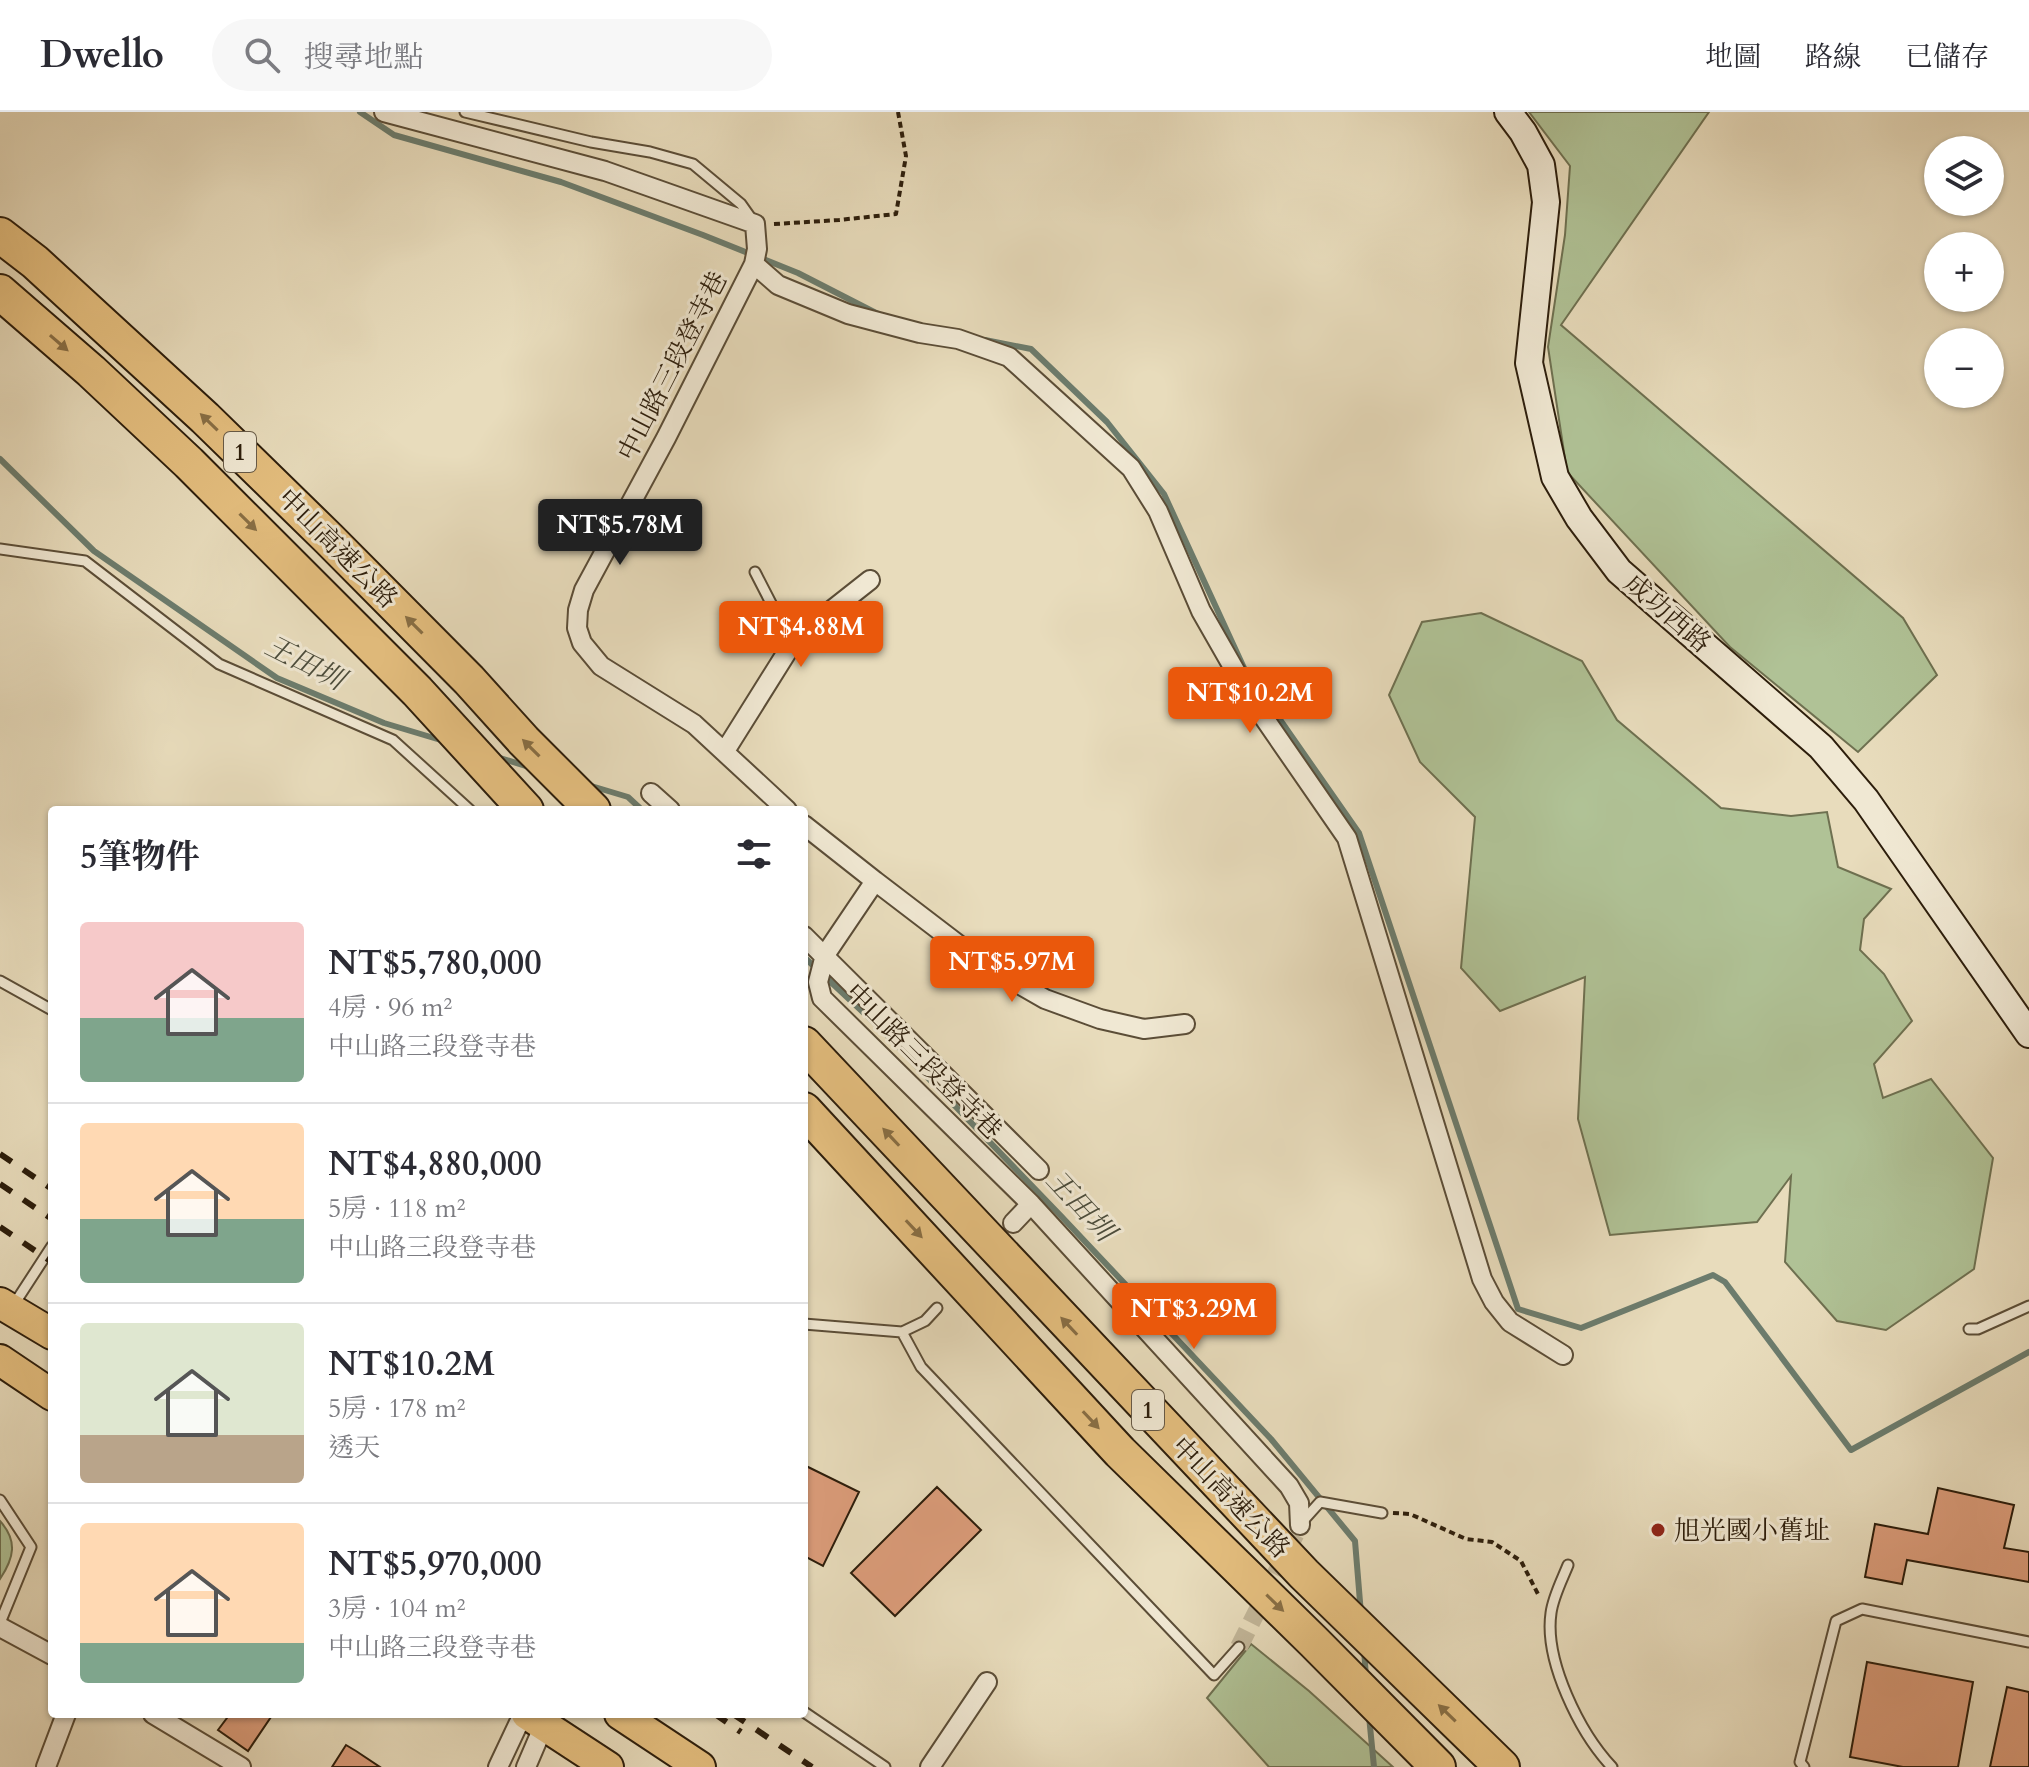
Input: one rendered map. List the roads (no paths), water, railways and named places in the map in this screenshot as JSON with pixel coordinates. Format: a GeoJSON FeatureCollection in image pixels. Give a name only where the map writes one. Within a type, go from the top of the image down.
{"type":"FeatureCollection","features":[{"type":"Feature","properties":{"kind":"highway","name":"中山高速公路"},"geometry":{"type":"LineString","coordinates":[[0,235],[35,262],[205,418],[469,680],[524,741],[590,806]]}},
{"type":"Feature","properties":{"kind":"highway","name":"中山高速公路"},"geometry":{"type":"LineString","coordinates":[[0,292],[91,371],[178,453],[417,691],[522,806]]}},
{"type":"Feature","properties":{"kind":"highway","name":"中山高速公路"},"geometry":{"type":"LineString","coordinates":[[808,1048],[1304,1574],[1502,1767]]}},
{"type":"Feature","properties":{"kind":"highway","name":"中山高速公路"},"geometry":{"type":"LineString","coordinates":[[808,1114],[1120,1452],[1438,1767]]}},
{"type":"Feature","properties":{"kind":"main road"},"geometry":{"type":"LineString","coordinates":[[6,1306],[48,1332]]}},
{"type":"Feature","properties":{"kind":"main road"},"geometry":{"type":"LineString","coordinates":[[0,1360],[48,1392]]}},
{"type":"Feature","properties":{"kind":"main road"},"geometry":{"type":"LineString","coordinates":[[537,1718],[608,1767]]}},
{"type":"Feature","properties":{"kind":"main road"},"geometry":{"type":"LineString","coordinates":[[626,1718],[700,1767]]}},
{"type":"Feature","properties":{"kind":"street"},"geometry":{"type":"LineString","coordinates":[[384,112],[605,171],[755,224],[755,256],[778,285],[848,314],[920,333],[958,339],[1009,357],[1131,468],[1158,511],[1201,611],[1253,702],[1347,838],[1482,1279],[1494,1302],[1510,1322],[1563,1355]]}},
{"type":"Feature","properties":{"kind":"street","name":"成功西路"},"geometry":{"type":"LineString","coordinates":[[1508,112],[1541,165],[1546,202],[1529,363],[1555,477],[1579,518],[1619,571],[1821,747],[1866,800],[2029,1034]]}},
{"type":"Feature","properties":{"kind":"street","name":"中山路三段登寺巷"},"geometry":{"type":"LineString","coordinates":[[755,256],[666,438],[584,590],[577,628],[582,643],[601,666],[694,724],[783,806]]}},
{"type":"Feature","properties":{"kind":"street"},"geometry":{"type":"LineString","coordinates":[[725,751],[792,644],[870,580]]}},
{"type":"Feature","properties":{"kind":"street"},"geometry":{"type":"LineString","coordinates":[[651,793],[666,806]]}},
{"type":"Feature","properties":{"kind":"street"},"geometry":{"type":"LineString","coordinates":[[808,828],[981,962],[1045,999],[1100,1019],[1144,1029],[1185,1024]]}},
{"type":"Feature","properties":{"kind":"street","name":"中山路三段登寺巷"},"geometry":{"type":"LineString","coordinates":[[875,881],[825,955],[818,982],[822,998],[1031,1204],[1289,1486],[1299,1503],[1300,1525]]}},
{"type":"Feature","properties":{"kind":"street"},"geometry":{"type":"LineString","coordinates":[[808,940],[1039,1170]]}},
{"type":"Feature","properties":{"kind":"street"},"geometry":{"type":"LineString","coordinates":[[1013,1223],[1031,1204]]}},
{"type":"Feature","properties":{"kind":"street"},"geometry":{"type":"LineString","coordinates":[[0,1625],[48,1653]]}},
{"type":"Feature","properties":{"kind":"street"},"geometry":{"type":"LineString","coordinates":[[930,1767],[987,1682]]}},
{"type":"Feature","properties":{"kind":"street"},"geometry":{"type":"LineString","coordinates":[[46,1767],[64,1718]]}},
{"type":"Feature","properties":{"kind":"street"},"geometry":{"type":"LineString","coordinates":[[160,1718],[241,1767]]}},
{"type":"Feature","properties":{"kind":"street"},"geometry":{"type":"LineString","coordinates":[[498,1767],[535,1718]]}},
{"type":"Feature","properties":{"kind":"street"},"geometry":{"type":"LineString","coordinates":[[526,1767],[536,1718]]}},
{"type":"Feature","properties":{"kind":"lane"},"geometry":{"type":"LineString","coordinates":[[465,112],[693,164],[741,204],[755,224]]}},
{"type":"Feature","properties":{"kind":"lane"},"geometry":{"type":"LineString","coordinates":[[0,549],[85,561],[219,664],[393,740],[466,806]]}},
{"type":"Feature","properties":{"kind":"lane"},"geometry":{"type":"LineString","coordinates":[[755,572],[792,644]]}},
{"type":"Feature","properties":{"kind":"lane"},"geometry":{"type":"LineString","coordinates":[[0,981],[48,1008]]}},
{"type":"Feature","properties":{"kind":"lane"},"geometry":{"type":"LineString","coordinates":[[6,1306],[48,1251]]}},
{"type":"Feature","properties":{"kind":"lane"},"geometry":{"type":"LineString","coordinates":[[1969,1329],[1978,1329],[2029,1306]]}},
{"type":"Feature","properties":{"kind":"lane"},"geometry":{"type":"LineString","coordinates":[[808,1324],[902,1332],[925,1321],[937,1308]]}},
{"type":"Feature","properties":{"kind":"lane"},"geometry":{"type":"LineString","coordinates":[[902,1332],[921,1367],[1214,1675],[1239,1647]]}},
{"type":"Feature","properties":{"kind":"lane"},"geometry":{"type":"LineString","coordinates":[[0,1500],[31,1547],[0,1625]]}},
{"type":"Feature","properties":{"kind":"lane"},"geometry":{"type":"LineString","coordinates":[[1300,1525],[1320,1502],[1382,1513]]}},
{"type":"Feature","properties":{"kind":"lane"},"geometry":{"type":"LineString","coordinates":[[1568,1565],[1551,1611],[1551,1640],[1565,1694],[1597,1751],[1612,1767]]}},
{"type":"Feature","properties":{"kind":"lane"},"geometry":{"type":"LineString","coordinates":[[1804,1767],[1800,1762],[1836,1621],[1862,1609],[2029,1642]]}},
{"type":"Feature","properties":{"kind":"lane"},"geometry":{"type":"LineString","coordinates":[[808,1715],[885,1767]]}},
{"type":"Feature","properties":{"kind":"waterway"},"geometry":{"type":"LineString","coordinates":[[360,112],[394,135],[561,182],[703,235],[798,273],[878,314]]}},
{"type":"Feature","properties":{"kind":"waterway"},"geometry":{"type":"LineString","coordinates":[[985,340],[1031,349],[1107,422],[1164,494],[1244,668],[1359,833],[1518,1309],[1581,1328],[1713,1275],[1725,1282],[1851,1450],[2029,1352]]}},
{"type":"Feature","properties":{"kind":"waterway","name":"王田圳"},"geometry":{"type":"LineString","coordinates":[[0,459],[94,551],[277,678],[384,723],[444,741]]}},
{"type":"Feature","properties":{"kind":"waterway","name":"王田圳"},"geometry":{"type":"LineString","coordinates":[[497,757],[532,768]]}},
{"type":"Feature","properties":{"kind":"waterway","name":"王田圳"},"geometry":{"type":"LineString","coordinates":[[588,785],[628,797],[638,806]]}},
{"type":"Feature","properties":{"kind":"waterway","name":"王田圳"},"geometry":{"type":"LineString","coordinates":[[808,961],[881,1029],[1271,1439],[1355,1541],[1361,1614]]}},
{"type":"Feature","properties":{"kind":"waterway","name":"王田圳"},"geometry":{"type":"LineString","coordinates":[[1364,1649],[1366,1677]]}},
{"type":"Feature","properties":{"kind":"waterway","name":"王田圳"},"geometry":{"type":"LineString","coordinates":[[1369,1716],[1374,1767]]}},
{"type":"Feature","properties":{"kind":"tunnel"},"geometry":{"type":"LineString","coordinates":[[1239,1647],[1300,1525]]}},
{"type":"Feature","properties":{"kind":"railway"},"geometry":{"type":"LineString","coordinates":[[0,1154],[48,1186]]}},
{"type":"Feature","properties":{"kind":"railway"},"geometry":{"type":"LineString","coordinates":[[0,1184],[48,1216]]}},
{"type":"Feature","properties":{"kind":"railway"},"geometry":{"type":"LineString","coordinates":[[0,1227],[48,1259]]}},
{"type":"Feature","properties":{"kind":"railway"},"geometry":{"type":"LineString","coordinates":[[721,1718],[741,1732]]}},
{"type":"Feature","properties":{"kind":"railway"},"geometry":{"type":"LineString","coordinates":[[739,1718],[812,1767]]}},
{"type":"Feature","properties":{"kind":"place","name":"旭光國小舊址"},"geometry":{"type":"Point","coordinates":[1658,1530]}}]}
